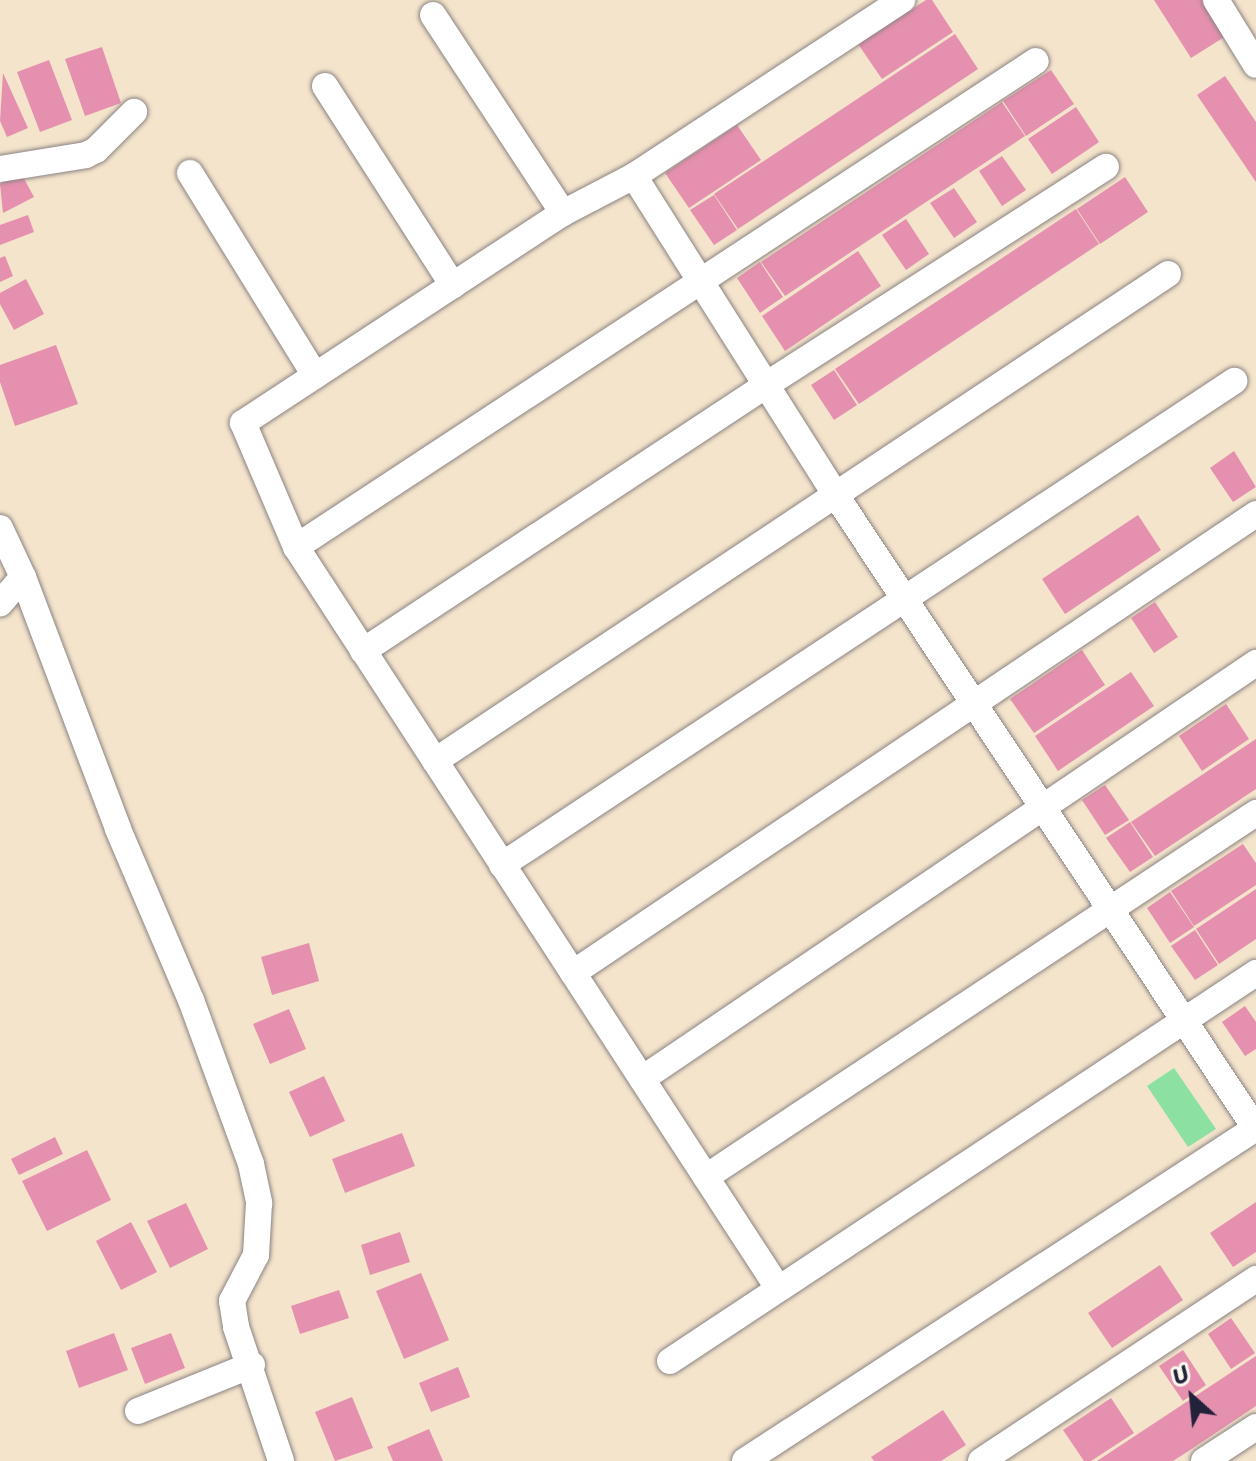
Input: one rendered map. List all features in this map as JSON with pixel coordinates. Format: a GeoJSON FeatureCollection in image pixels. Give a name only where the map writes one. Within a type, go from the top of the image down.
{"type":"FeatureCollection","features":[{"type":"Feature","properties":{"kind":"street"},"geometry":{"type":"LineString","coordinates":[[778,1288],[296,547],[243,423],[563,213],[634,176],[902,0]]}},
{"type":"Feature","properties":{"kind":"street"},"geometry":{"type":"LineString","coordinates":[[1216,0],[1249,37],[1256,65]]}},
{"type":"Feature","properties":{"kind":"street"},"geometry":{"type":"LineString","coordinates":[[433,15],[563,213]]}},
{"type":"Feature","properties":{"kind":"street"},"geometry":{"type":"LineString","coordinates":[[296,547],[1036,61]]}},
{"type":"Feature","properties":{"kind":"street"},"geometry":{"type":"LineString","coordinates":[[325,86],[453,285]]}},
{"type":"Feature","properties":{"kind":"street"},"geometry":{"type":"LineString","coordinates":[[0,169],[86,155],[96,150],[134,112]]}},
{"type":"Feature","properties":{"kind":"street"},"geometry":{"type":"LineString","coordinates":[[363,651],[766,385],[1106,167]]}},
{"type":"Feature","properties":{"kind":"street"},"geometry":{"type":"LineString","coordinates":[[190,173],[315,375]]}},
{"type":"Feature","properties":{"kind":"street"},"geometry":{"type":"LineString","coordinates":[[634,176],[835,494],[1256,1129],[745,1461]]}},
{"type":"Feature","properties":{"kind":"street"},"geometry":{"type":"LineString","coordinates":[[435,761],[1168,274]]}},
{"type":"Feature","properties":{"kind":"street"},"geometry":{"type":"LineString","coordinates":[[502,865],[1234,381]]}},
{"type":"Feature","properties":{"kind":"street"},"geometry":{"type":"LineString","coordinates":[[573,973],[1256,514]]}},
{"type":"Feature","properties":{"kind":"street"},"geometry":{"type":"LineString","coordinates":[[0,528],[23,577],[118,829],[191,1000],[251,1164],[259,1203],[256,1255],[232,1301],[236,1327],[252,1365],[281,1461]]}},
{"type":"Feature","properties":{"kind":"street"},"geometry":{"type":"LineString","coordinates":[[0,603],[23,577]]}},
{"type":"Feature","properties":{"kind":"street"},"geometry":{"type":"LineString","coordinates":[[642,1079],[1256,663]]}},
{"type":"Feature","properties":{"kind":"street"},"geometry":{"type":"LineString","coordinates":[[706,1177],[1256,813]]}},
{"type":"Feature","properties":{"kind":"street"},"geometry":{"type":"LineString","coordinates":[[670,1361],[1256,973]]}},
{"type":"Feature","properties":{"kind":"street"},"geometry":{"type":"LineString","coordinates":[[981,1461],[1256,1279]]}},
{"type":"Feature","properties":{"kind":"street"},"geometry":{"type":"LineString","coordinates":[[138,1411],[252,1365]]}},
{"type":"Feature","properties":{"kind":"street"},"geometry":{"type":"LineString","coordinates":[[1204,1461],[1256,1427]]}},
{"type":"Feature","properties":{"kind":"green space"},"geometry":{"type":"Polygon","coordinates":[[[1174,1068],[1216,1129],[1188,1147],[1147,1086],[1174,1068]]]}},
{"type":"Feature","properties":{"kind":"building"},"geometry":{"type":"Polygon","coordinates":[[[926,0],[932,0],[953,32],[882,79],[858,44],[926,0]]]}},
{"type":"Feature","properties":{"kind":"building"},"geometry":{"type":"Polygon","coordinates":[[[1154,0],[1203,0],[1226,36],[1191,58],[1154,0]]]}},
{"type":"Feature","properties":{"kind":"building"},"geometry":{"type":"Polygon","coordinates":[[[955,34],[978,69],[738,229],[714,194],[955,34]]]}},
{"type":"Feature","properties":{"kind":"building"},"geometry":{"type":"Polygon","coordinates":[[[102,47],[121,103],[85,116],[65,59],[102,47]]]}},
{"type":"Feature","properties":{"kind":"building"},"geometry":{"type":"Polygon","coordinates":[[[49,60],[72,120],[40,132],[17,72],[49,60]]]}},
{"type":"Feature","properties":{"kind":"building"},"geometry":{"type":"Polygon","coordinates":[[[1051,70],[1074,104],[1026,136],[1003,101],[1051,70]]]}},
{"type":"Feature","properties":{"kind":"building"},"geometry":{"type":"Polygon","coordinates":[[[3,73],[28,128],[7,137],[0,121],[3,73]]]}},
{"type":"Feature","properties":{"kind":"building"},"geometry":{"type":"Polygon","coordinates":[[[1225,76],[1256,122],[1256,182],[1197,95],[1225,76]]]}},
{"type":"Feature","properties":{"kind":"building"},"geometry":{"type":"Polygon","coordinates":[[[1002,102],[1025,136],[785,296],[761,262],[1002,102]]]}},
{"type":"Feature","properties":{"kind":"building"},"geometry":{"type":"Polygon","coordinates":[[[1076,107],[1099,142],[1052,174],[1028,139],[1076,107]]]}},
{"type":"Feature","properties":{"kind":"building"},"geometry":{"type":"Polygon","coordinates":[[[737,125],[761,160],[689,208],[665,173],[737,125]]]}},
{"type":"Feature","properties":{"kind":"building"},"geometry":{"type":"Polygon","coordinates":[[[1002,156],[1026,190],[1002,206],[979,171],[1002,156]]]}},
{"type":"Feature","properties":{"kind":"building"},"geometry":{"type":"Polygon","coordinates":[[[21,173],[34,197],[3,213],[0,184],[21,173]]]}},
{"type":"Feature","properties":{"kind":"building"},"geometry":{"type":"Polygon","coordinates":[[[1125,177],[1148,212],[1100,244],[1077,209],[1125,177]]]}},
{"type":"Feature","properties":{"kind":"building"},"geometry":{"type":"Polygon","coordinates":[[[954,188],[977,222],[954,238],[930,203],[954,188]]]}},
{"type":"Feature","properties":{"kind":"building"},"geometry":{"type":"Polygon","coordinates":[[[714,195],[737,230],[714,245],[690,210],[714,195]]]}},
{"type":"Feature","properties":{"kind":"building"},"geometry":{"type":"Polygon","coordinates":[[[1076,209],[1099,244],[859,404],[835,369],[1076,209]]]}},
{"type":"Feature","properties":{"kind":"building"},"geometry":{"type":"Polygon","coordinates":[[[28,215],[34,232],[0,245],[0,225],[28,215]]]}},
{"type":"Feature","properties":{"kind":"building"},"geometry":{"type":"Polygon","coordinates":[[[906,219],[929,254],[906,270],[882,235],[906,219]]]}},
{"type":"Feature","properties":{"kind":"building"},"geometry":{"type":"Polygon","coordinates":[[[858,251],[881,286],[785,351],[762,316],[858,251]]]}},
{"type":"Feature","properties":{"kind":"building"},"geometry":{"type":"Polygon","coordinates":[[[5,256],[13,276],[0,282],[0,258],[5,256]]]}},
{"type":"Feature","properties":{"kind":"building"},"geometry":{"type":"Polygon","coordinates":[[[760,262],[783,297],[760,313],[737,278],[760,262]]]}},
{"type":"Feature","properties":{"kind":"building"},"geometry":{"type":"Polygon","coordinates":[[[26,279],[44,314],[14,330],[0,304],[0,293],[26,279]]]}},
{"type":"Feature","properties":{"kind":"building"},"geometry":{"type":"Polygon","coordinates":[[[56,345],[78,404],[15,426],[0,382],[0,365],[56,345]]]}},
{"type":"Feature","properties":{"kind":"building"},"geometry":{"type":"Polygon","coordinates":[[[834,370],[857,405],[834,420],[811,385],[834,370]]]}},
{"type":"Feature","properties":{"kind":"building"},"geometry":{"type":"Polygon","coordinates":[[[1234,451],[1256,487],[1233,502],[1210,468],[1234,451]]]}},
{"type":"Feature","properties":{"kind":"building"},"geometry":{"type":"Polygon","coordinates":[[[1138,515],[1161,550],[1065,614],[1042,579],[1138,515]]]}},
{"type":"Feature","properties":{"kind":"building"},"geometry":{"type":"Polygon","coordinates":[[[1155,602],[1178,637],[1154,653],[1131,618],[1155,602]]]}},
{"type":"Feature","properties":{"kind":"building"},"geometry":{"type":"Polygon","coordinates":[[[1082,650],[1105,685],[1034,733],[1010,699],[1082,650]]]}},
{"type":"Feature","properties":{"kind":"building"},"geometry":{"type":"Polygon","coordinates":[[[1131,672],[1154,706],[1058,771],[1035,736],[1131,672]]]}},
{"type":"Feature","properties":{"kind":"building"},"geometry":{"type":"Polygon","coordinates":[[[1226,704],[1249,739],[1202,771],[1179,736],[1226,704]]]}},
{"type":"Feature","properties":{"kind":"building"},"geometry":{"type":"Polygon","coordinates":[[[1256,739],[1256,789],[1155,856],[1131,822],[1256,739]]]}},
{"type":"Feature","properties":{"kind":"building"},"geometry":{"type":"Polygon","coordinates":[[[1105,785],[1129,820],[1105,835],[1082,800],[1105,785]]]}},
{"type":"Feature","properties":{"kind":"building"},"geometry":{"type":"Polygon","coordinates":[[[1130,822],[1153,857],[1130,872],[1106,838],[1130,822]]]}},
{"type":"Feature","properties":{"kind":"building"},"geometry":{"type":"Polygon","coordinates":[[[1243,844],[1256,863],[1256,885],[1194,926],[1171,891],[1243,844]]]}},
{"type":"Feature","properties":{"kind":"building"},"geometry":{"type":"Polygon","coordinates":[[[1256,889],[1256,939],[1219,964],[1196,929],[1256,889]]]}},
{"type":"Feature","properties":{"kind":"building"},"geometry":{"type":"Polygon","coordinates":[[[1170,892],[1194,927],[1170,943],[1147,908],[1170,892]]]}},
{"type":"Feature","properties":{"kind":"building"},"geometry":{"type":"Polygon","coordinates":[[[1195,930],[1218,965],[1195,980],[1171,946],[1195,930]]]}},
{"type":"Feature","properties":{"kind":"building"},"geometry":{"type":"Polygon","coordinates":[[[309,943],[319,981],[272,995],[261,957],[309,943]]]}},
{"type":"Feature","properties":{"kind":"building"},"geometry":{"type":"Polygon","coordinates":[[[1245,1006],[1256,1022],[1256,1049],[1245,1056],[1222,1022],[1245,1006]]]}},
{"type":"Feature","properties":{"kind":"building"},"geometry":{"type":"Polygon","coordinates":[[[289,1009],[306,1049],[270,1064],[253,1024],[289,1009]]]}},
{"type":"Feature","properties":{"kind":"building"},"geometry":{"type":"Polygon","coordinates":[[[324,1076],[345,1121],[310,1137],[289,1092],[324,1076]]]}},
{"type":"Feature","properties":{"kind":"building"},"geometry":{"type":"Polygon","coordinates":[[[402,1133],[415,1166],[345,1193],[332,1159],[402,1133]]]}},
{"type":"Feature","properties":{"kind":"building"},"geometry":{"type":"Polygon","coordinates":[[[55,1137],[63,1154],[19,1175],[11,1159],[55,1137]]]}},
{"type":"Feature","properties":{"kind":"building"},"geometry":{"type":"Polygon","coordinates":[[[87,1150],[111,1200],[47,1231],[22,1181],[87,1150]]]}},
{"type":"Feature","properties":{"kind":"building"},"geometry":{"type":"Polygon","coordinates":[[[1256,1202],[1256,1252],[1233,1267],[1210,1233],[1256,1202]]]}},
{"type":"Feature","properties":{"kind":"building"},"geometry":{"type":"Polygon","coordinates":[[[186,1203],[208,1249],[170,1268],[147,1221],[186,1203]]]}},
{"type":"Feature","properties":{"kind":"building"},"geometry":{"type":"Polygon","coordinates":[[[131,1222],[157,1272],[121,1290],[96,1241],[131,1222]]]}},
{"type":"Feature","properties":{"kind":"building"},"geometry":{"type":"Polygon","coordinates":[[[400,1232],[410,1262],[370,1275],[361,1245],[400,1232]]]}},
{"type":"Feature","properties":{"kind":"building"},"geometry":{"type":"Polygon","coordinates":[[[1160,1265],[1183,1300],[1112,1348],[1088,1313],[1160,1265]]]}},
{"type":"Feature","properties":{"kind":"building"},"geometry":{"type":"Polygon","coordinates":[[[421,1273],[449,1340],[404,1359],[376,1291],[421,1273]]]}},
{"type":"Feature","properties":{"kind":"building"},"geometry":{"type":"Polygon","coordinates":[[[339,1290],[349,1318],[300,1334],[291,1306],[339,1290]]]}},
{"type":"Feature","properties":{"kind":"building"},"geometry":{"type":"Polygon","coordinates":[[[1231,1318],[1255,1353],[1231,1369],[1208,1334],[1231,1318]]]}},
{"type":"Feature","properties":{"kind":"building"},"geometry":{"type":"Polygon","coordinates":[[[114,1333],[128,1370],[79,1388],[66,1351],[114,1333]]]}},
{"type":"Feature","properties":{"kind":"building"},"geometry":{"type":"Polygon","coordinates":[[[171,1333],[185,1368],[145,1384],[131,1348],[171,1333]]]}},
{"type":"Feature","properties":{"kind":"building"},"geometry":{"type":"Polygon","coordinates":[[[1183,1350],[1206,1385],[1183,1401],[1159,1366],[1183,1350]]]}},
{"type":"Feature","properties":{"kind":"building"},"geometry":{"type":"Polygon","coordinates":[[[1256,1356],[1256,1406],[1184,1454],[1173,1461],[1097,1461],[1256,1356]]]}},
{"type":"Feature","properties":{"kind":"building"},"geometry":{"type":"Polygon","coordinates":[[[458,1367],[470,1397],[431,1412],[419,1383],[458,1367]]]}},
{"type":"Feature","properties":{"kind":"building"},"geometry":{"type":"Polygon","coordinates":[[[352,1397],[373,1448],[335,1461],[315,1412],[352,1397]]]}},
{"type":"Feature","properties":{"kind":"building"},"geometry":{"type":"Polygon","coordinates":[[[1111,1398],[1134,1433],[1091,1461],[1084,1461],[1063,1430],[1111,1398]]]}},
{"type":"Feature","properties":{"kind":"building"},"geometry":{"type":"Polygon","coordinates":[[[943,1410],[966,1445],[941,1461],[874,1461],[871,1457],[943,1410]]]}},
{"type":"Feature","properties":{"kind":"building"},"geometry":{"type":"Polygon","coordinates":[[[429,1429],[443,1461],[393,1461],[387,1447],[429,1429]]]}}]}
